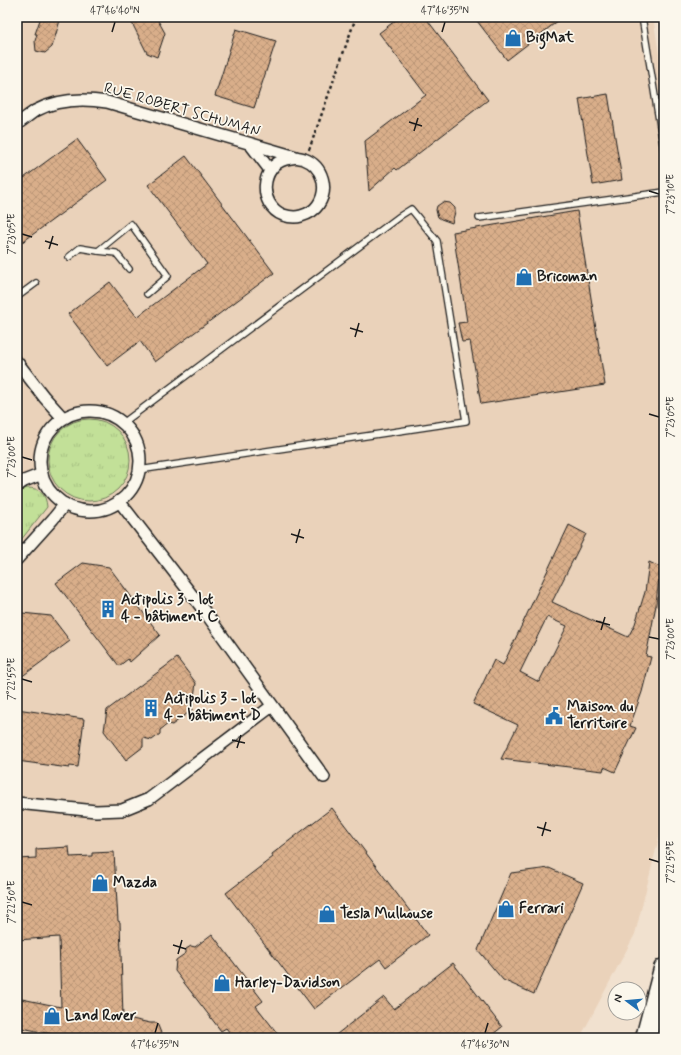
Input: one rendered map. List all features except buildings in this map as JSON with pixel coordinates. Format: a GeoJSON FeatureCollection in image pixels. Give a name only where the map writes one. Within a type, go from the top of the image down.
{"type":"FeatureCollection","features":[{"type":"Feature","properties":{"kind":"highway"},"geometry":{"type":"LineString","coordinates":[[646,1038],[664,969]]}},
{"type":"Feature","properties":{"kind":"highway"},"geometry":{"type":"LineString","coordinates":[[634,1038],[658,992]]}},
{"type":"Feature","properties":{"kind":"street","name":"RUE ROBERT SCHUMAN"},"geometry":{"type":"LineString","coordinates":[[17,124],[35,111],[55,103],[76,99],[107,102],[300,158],[314,164],[324,181],[322,200],[316,208],[308,214],[298,217],[288,217],[279,213],[272,207],[267,198],[265,188],[266,179],[270,170]]}},
{"type":"Feature","properties":{"kind":"street"},"geometry":{"type":"LineString","coordinates":[[250,144],[270,170],[277,163],[286,159],[300,158]]}},
{"type":"Feature","properties":{"kind":"street"},"geometry":{"type":"LineString","coordinates":[[17,362],[44,397],[63,418]]}},
{"type":"Feature","properties":{"kind":"street"},"geometry":{"type":"LineString","coordinates":[[94,411],[110,415],[123,423],[134,436],[139,453],[139,470],[135,482],[128,493],[119,501],[106,508],[92,511],[78,510],[65,504],[54,496],[47,486],[42,474],[40,458],[43,443],[51,429],[63,418],[78,412],[94,411]]}},
{"type":"Feature","properties":{"kind":"street"},"geometry":{"type":"LineString","coordinates":[[17,486],[24,481],[42,474]]}},
{"type":"Feature","properties":{"kind":"street"},"geometry":{"type":"LineString","coordinates":[[119,501],[205,612],[324,777]]}},
{"type":"Feature","properties":{"kind":"street"},"geometry":{"type":"LineString","coordinates":[[17,559],[65,504]]}},
{"type":"Feature","properties":{"kind":"street"},"geometry":{"type":"LineString","coordinates":[[17,803],[96,811],[122,810],[149,799],[272,706]]}},
{"type":"Feature","properties":{"kind":"lane"},"geometry":{"type":"LineString","coordinates":[[642,17],[664,151]]}},
{"type":"Feature","properties":{"kind":"lane"},"geometry":{"type":"LineString","coordinates":[[479,218],[664,192]]}},
{"type":"Feature","properties":{"kind":"lane"},"geometry":{"type":"LineString","coordinates":[[123,423],[411,209],[437,241],[466,420],[139,470]]}},
{"type":"Feature","properties":{"kind":"lane"},"geometry":{"type":"LineString","coordinates":[[98,251],[131,224],[168,276],[147,294]]}},
{"type":"Feature","properties":{"kind":"lane"},"geometry":{"type":"LineString","coordinates":[[69,257],[80,248],[116,253],[129,269]]}},
{"type":"Feature","properties":{"kind":"lane"},"geometry":{"type":"LineString","coordinates":[[17,298],[36,282]]}},
{"type":"Feature","properties":{"kind":"path"},"geometry":{"type":"LineString","coordinates":[[300,158],[356,17]]}},
{"type":"Feature","properties":{"kind":"shaded area"},"geometry":{"type":"Polygon","coordinates":[[[17,17],[653,17],[664,85],[664,817],[635,934],[610,981],[607,981],[607,987],[580,1038],[17,1038],[17,17]]]}},
{"type":"Feature","properties":{"kind":"green space"},"geometry":{"type":"Polygon","coordinates":[[[89,419],[105,422],[118,431],[127,444],[130,460],[127,476],[118,489],[105,498],[89,501],[73,498],[60,489],[51,476],[48,460],[51,444],[60,431],[73,422],[89,419]]]}},
{"type":"Feature","properties":{"kind":"green space"},"geometry":{"type":"Polygon","coordinates":[[[27,488],[35,489],[42,493],[44,495],[47,507],[17,545],[17,492],[27,488]]]}},
{"type":"Feature","properties":{"kind":"place","name":"BigMat"},"geometry":{"type":"Point","coordinates":[513,38]}},
{"type":"Feature","properties":{"kind":"place","name":"Bricoman"},"geometry":{"type":"Point","coordinates":[524,277]}},
{"type":"Feature","properties":{"kind":"place","name":"Actipolis 3 - lot 4 - bâtiment C"},"geometry":{"type":"Point","coordinates":[108,609]}},
{"type":"Feature","properties":{"kind":"place","name":"Actipolis 3 - lot 4 - bâtiment D"},"geometry":{"type":"Point","coordinates":[151,708]}},
{"type":"Feature","properties":{"kind":"place","name":"Maison du Territoire"},"geometry":{"type":"Point","coordinates":[554,716]}},
{"type":"Feature","properties":{"kind":"place","name":"Mazda"},"geometry":{"type":"Point","coordinates":[100,883]}},
{"type":"Feature","properties":{"kind":"place","name":"Ferrari"},"geometry":{"type":"Point","coordinates":[506,909]}},
{"type":"Feature","properties":{"kind":"place","name":"Tesla Mulhouse"},"geometry":{"type":"Point","coordinates":[327,914]}},
{"type":"Feature","properties":{"kind":"place","name":"Harley-Davidson"},"geometry":{"type":"Point","coordinates":[222,983]}},
{"type":"Feature","properties":{"kind":"place","name":"Land Rover"},"geometry":{"type":"Point","coordinates":[52,1016]}}]}
